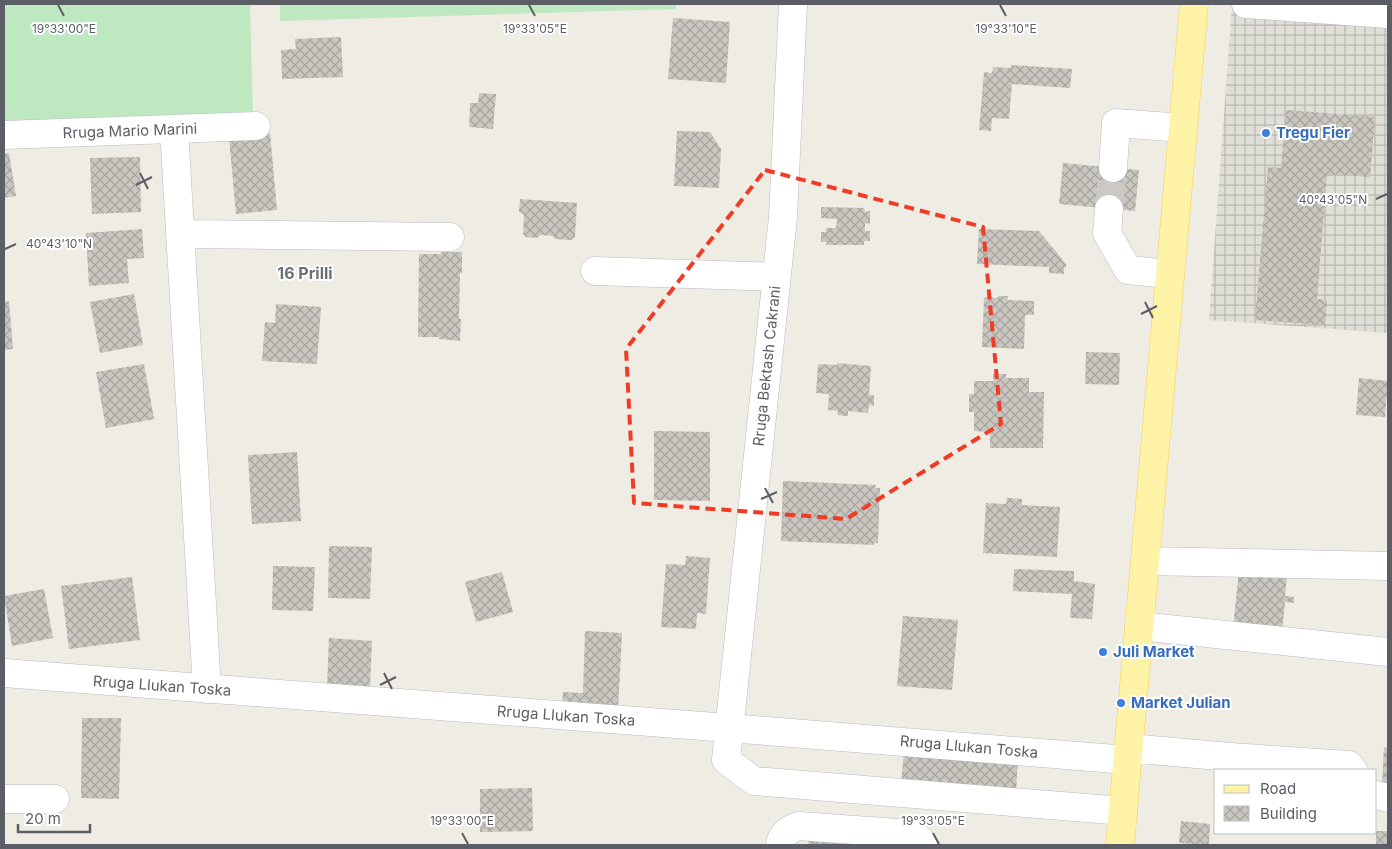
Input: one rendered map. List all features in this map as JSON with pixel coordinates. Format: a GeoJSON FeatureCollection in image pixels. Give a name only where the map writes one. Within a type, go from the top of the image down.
{"type":"FeatureCollection","features":[{"type":"Feature","properties":{"kind":"main road"},"geometry":{"type":"LineString","coordinates":[[1120,845],[1194,4]]}},
{"type":"Feature","properties":{"kind":"street","name":"Rruga Bektash Cakrani"},"geometry":{"type":"LineString","coordinates":[[793,4],[782,217],[726,760],[754,782],[1123,811]]}},
{"type":"Feature","properties":{"kind":"street"},"geometry":{"type":"LineString","coordinates":[[1246,4],[1388,14]]}},
{"type":"Feature","properties":{"kind":"street"},"geometry":{"type":"LineString","coordinates":[[1113,168],[1116,122],[1183,128]]}},
{"type":"Feature","properties":{"kind":"street","name":"Rruga Mario Marini"},"geometry":{"type":"LineString","coordinates":[[4,135],[256,126]]}},
{"type":"Feature","properties":{"kind":"street"},"geometry":{"type":"LineString","coordinates":[[174,129],[207,689]]}},
{"type":"Feature","properties":{"kind":"street"},"geometry":{"type":"LineString","coordinates":[[1109,209],[1107,233],[1128,270],[1170,274]]}},
{"type":"Feature","properties":{"kind":"street"},"geometry":{"type":"LineString","coordinates":[[180,234],[450,237]]}},
{"type":"Feature","properties":{"kind":"street"},"geometry":{"type":"LineString","coordinates":[[595,271],[776,278]]}},
{"type":"Feature","properties":{"kind":"street"},"geometry":{"type":"LineString","coordinates":[[1145,561],[1388,566]]}},
{"type":"Feature","properties":{"kind":"street"},"geometry":{"type":"LineString","coordinates":[[1139,626],[1388,652]]}},
{"type":"Feature","properties":{"kind":"street","name":"Rruga Llukan Toska"},"geometry":{"type":"LineString","coordinates":[[4,673],[729,728],[1128,754],[1349,765],[1352,769]]}},
{"type":"Feature","properties":{"kind":"street"},"geometry":{"type":"LineString","coordinates":[[4,799],[56,799]]}},
{"type":"Feature","properties":{"kind":"street"},"geometry":{"type":"LineString","coordinates":[[780,845],[780,841],[786,833],[798,826],[912,834],[923,845]]}},
{"type":"Feature","properties":{"kind":"highlighted area"},"geometry":{"type":"Polygon","coordinates":[[[765,170],[983,227],[1001,424],[846,519],[634,503],[626,349],[765,170]]]}},
{"type":"Feature","properties":{"kind":"shaded area"},"geometry":{"type":"Polygon","coordinates":[[[1232,4],[1323,4],[1388,10],[1388,333],[1209,320],[1232,4]]]}},
{"type":"Feature","properties":{"kind":"green space"},"geometry":{"type":"Polygon","coordinates":[[[4,4],[250,4],[253,117],[4,126],[4,4]]]}},
{"type":"Feature","properties":{"kind":"green space"},"geometry":{"type":"Polygon","coordinates":[[[280,4],[676,4],[676,9],[280,21],[280,4]]]}},
{"type":"Feature","properties":{"kind":"building"},"geometry":{"type":"Polygon","coordinates":[[[673,18],[730,22],[726,83],[668,79],[673,18]]]}},
{"type":"Feature","properties":{"kind":"building"},"geometry":{"type":"Polygon","coordinates":[[[341,37],[343,77],[282,79],[281,50],[296,49],[295,39],[341,37]]]}},
{"type":"Feature","properties":{"kind":"building"},"geometry":{"type":"Polygon","coordinates":[[[1011,65],[1072,69],[1070,88],[1012,84],[1009,119],[992,118],[991,131],[979,130],[984,72],[992,73],[993,67],[1011,68],[1011,65]]]}},
{"type":"Feature","properties":{"kind":"building"},"geometry":{"type":"Polygon","coordinates":[[[479,93],[496,94],[493,129],[469,127],[470,103],[478,103],[479,93]]]}},
{"type":"Feature","properties":{"kind":"building"},"geometry":{"type":"Polygon","coordinates":[[[1286,110],[1375,117],[1370,177],[1327,174],[1317,299],[1327,300],[1325,325],[1255,320],[1268,167],[1281,168],[1286,110]]]}},
{"type":"Feature","properties":{"kind":"building"},"geometry":{"type":"Polygon","coordinates":[[[677,131],[710,132],[721,149],[719,188],[674,186],[677,131]]]}},
{"type":"Feature","properties":{"kind":"building"},"geometry":{"type":"Polygon","coordinates":[[[270,133],[277,210],[236,214],[229,137],[270,133]]]}},
{"type":"Feature","properties":{"kind":"building"},"geometry":{"type":"Polygon","coordinates":[[[9,153],[16,196],[4,198],[4,154],[9,153]]]}},
{"type":"Feature","properties":{"kind":"building"},"geometry":{"type":"Polygon","coordinates":[[[140,157],[141,212],[92,214],[90,158],[140,157]]]}},
{"type":"Feature","properties":{"kind":"building"},"geometry":{"type":"Polygon","coordinates":[[[1063,163],[1139,170],[1135,211],[1059,204],[1063,163]]]}},
{"type":"Feature","properties":{"kind":"building"},"geometry":{"type":"Polygon","coordinates":[[[520,199],[577,203],[575,237],[571,240],[555,239],[553,236],[541,235],[537,238],[526,237],[523,234],[524,215],[519,211],[520,199]]]}},
{"type":"Feature","properties":{"kind":"building"},"geometry":{"type":"Polygon","coordinates":[[[821,207],[864,208],[865,212],[870,211],[870,224],[865,223],[865,231],[870,231],[870,241],[864,241],[864,245],[826,245],[827,242],[821,242],[821,232],[826,232],[826,228],[836,228],[837,219],[821,218],[821,207]]]}},
{"type":"Feature","properties":{"kind":"building"},"geometry":{"type":"Polygon","coordinates":[[[142,229],[144,258],[127,259],[129,283],[89,286],[86,233],[142,229]]]}},
{"type":"Feature","properties":{"kind":"building"},"geometry":{"type":"Polygon","coordinates":[[[979,229],[1039,231],[1066,264],[1064,274],[1049,273],[1049,267],[977,264],[979,229]]]}},
{"type":"Feature","properties":{"kind":"building"},"geometry":{"type":"Polygon","coordinates":[[[441,252],[462,252],[462,273],[460,273],[460,341],[439,339],[439,337],[418,337],[419,254],[441,254],[441,252]]]}},
{"type":"Feature","properties":{"kind":"building"},"geometry":{"type":"Polygon","coordinates":[[[134,294],[143,345],[100,353],[90,302],[134,294]]]}},
{"type":"Feature","properties":{"kind":"building"},"geometry":{"type":"Polygon","coordinates":[[[998,296],[1008,296],[1007,300],[1034,301],[1034,315],[1025,315],[1024,349],[982,347],[984,297],[998,298],[998,296]]]}},
{"type":"Feature","properties":{"kind":"building"},"geometry":{"type":"Polygon","coordinates":[[[9,301],[13,349],[4,350],[4,302],[9,301]]]}},
{"type":"Feature","properties":{"kind":"building"},"geometry":{"type":"Polygon","coordinates":[[[276,304],[321,307],[317,364],[262,361],[265,322],[275,323],[276,304]]]}},
{"type":"Feature","properties":{"kind":"building"},"geometry":{"type":"Polygon","coordinates":[[[1086,352],[1120,353],[1119,385],[1085,384],[1086,352]]]}},
{"type":"Feature","properties":{"kind":"building"},"geometry":{"type":"Polygon","coordinates":[[[837,363],[871,366],[869,395],[874,395],[874,406],[869,405],[868,413],[848,411],[848,416],[837,415],[838,411],[828,410],[829,394],[816,393],[818,364],[837,365],[837,363]]]}},
{"type":"Feature","properties":{"kind":"building"},"geometry":{"type":"Polygon","coordinates":[[[144,364],[154,419],[106,428],[96,372],[144,364]]]}},
{"type":"Feature","properties":{"kind":"building"},"geometry":{"type":"Polygon","coordinates":[[[993,374],[1006,374],[1006,378],[1029,378],[1029,392],[1044,392],[1043,448],[990,448],[990,432],[974,431],[974,412],[969,412],[969,394],[974,394],[974,381],[993,381],[993,374]]]}},
{"type":"Feature","properties":{"kind":"building"},"geometry":{"type":"Polygon","coordinates":[[[1359,378],[1388,381],[1385,417],[1356,415],[1359,378]]]}},
{"type":"Feature","properties":{"kind":"building"},"geometry":{"type":"Polygon","coordinates":[[[654,431],[710,432],[710,501],[654,500],[654,431]]]}},
{"type":"Feature","properties":{"kind":"building"},"geometry":{"type":"Polygon","coordinates":[[[297,452],[301,521],[252,524],[248,455],[297,452]]]}},
{"type":"Feature","properties":{"kind":"building"},"geometry":{"type":"Polygon","coordinates":[[[783,481],[876,485],[875,488],[880,488],[878,543],[874,543],[874,545],[781,541],[783,481]]]}},
{"type":"Feature","properties":{"kind":"building"},"geometry":{"type":"Polygon","coordinates":[[[1007,498],[1022,499],[1022,505],[1060,507],[1057,557],[983,553],[986,503],[1006,504],[1007,498]]]}},
{"type":"Feature","properties":{"kind":"building"},"geometry":{"type":"Polygon","coordinates":[[[329,546],[372,547],[370,599],[328,598],[329,546]]]}},
{"type":"Feature","properties":{"kind":"building"},"geometry":{"type":"Polygon","coordinates":[[[686,556],[710,558],[706,614],[697,613],[696,629],[661,627],[666,564],[685,565],[686,556]]]}},
{"type":"Feature","properties":{"kind":"building"},"geometry":{"type":"Polygon","coordinates":[[[273,566],[315,567],[313,611],[272,610],[273,566]]]}},
{"type":"Feature","properties":{"kind":"building"},"geometry":{"type":"Polygon","coordinates":[[[1014,569],[1074,571],[1074,581],[1095,584],[1092,619],[1070,618],[1072,594],[1013,591],[1014,569]]]}},
{"type":"Feature","properties":{"kind":"building"},"geometry":{"type":"Polygon","coordinates":[[[1239,571],[1287,576],[1285,596],[1294,597],[1294,603],[1285,602],[1282,632],[1233,627],[1239,571]]]}},
{"type":"Feature","properties":{"kind":"building"},"geometry":{"type":"Polygon","coordinates":[[[502,572],[513,612],[476,622],[465,582],[502,572]]]}},
{"type":"Feature","properties":{"kind":"building"},"geometry":{"type":"Polygon","coordinates":[[[132,577],[140,640],[69,649],[61,586],[132,577]]]}},
{"type":"Feature","properties":{"kind":"building"},"geometry":{"type":"Polygon","coordinates":[[[44,589],[53,638],[12,646],[4,596],[44,589]]]}},
{"type":"Feature","properties":{"kind":"building"},"geometry":{"type":"Polygon","coordinates":[[[903,616],[958,620],[952,690],[897,686],[903,616]]]}},
{"type":"Feature","properties":{"kind":"building"},"geometry":{"type":"Polygon","coordinates":[[[585,631],[622,633],[618,710],[562,708],[563,692],[583,693],[585,631]]]}},
{"type":"Feature","properties":{"kind":"building"},"geometry":{"type":"Polygon","coordinates":[[[329,638],[372,641],[370,688],[327,686],[329,638]]]}},
{"type":"Feature","properties":{"kind":"building"},"geometry":{"type":"Polygon","coordinates":[[[82,718],[121,718],[119,799],[81,798],[82,718]]]}},
{"type":"Feature","properties":{"kind":"building"},"geometry":{"type":"Polygon","coordinates":[[[1384,747],[1388,748],[1388,789],[1382,788],[1384,747]]]}},
{"type":"Feature","properties":{"kind":"building"},"geometry":{"type":"Polygon","coordinates":[[[904,752],[1018,757],[1016,793],[901,785],[904,752]]]}},
{"type":"Feature","properties":{"kind":"building"},"geometry":{"type":"Polygon","coordinates":[[[532,788],[533,831],[480,832],[480,789],[532,788]]]}},
{"type":"Feature","properties":{"kind":"building"},"geometry":{"type":"Polygon","coordinates":[[[1181,821],[1210,824],[1209,845],[1179,843],[1181,821]]]}},
{"type":"Feature","properties":{"kind":"building"},"geometry":{"type":"Polygon","coordinates":[[[1377,831],[1388,831],[1388,845],[1376,845],[1377,831]]]}},
{"type":"Feature","properties":{"kind":"building"},"geometry":{"type":"Polygon","coordinates":[[[809,840],[855,844],[855,845],[808,845],[809,840]]]}},
{"type":"Feature","properties":{"kind":"tunnel"},"geometry":{"type":"LineString","coordinates":[[1109,209],[1113,168]]}},
{"type":"Feature","properties":{"kind":"place","name":"Tregu Fier"},"geometry":{"type":"Point","coordinates":[1266,133]}},
{"type":"Feature","properties":{"kind":"place","name":"Juli Market"},"geometry":{"type":"Point","coordinates":[1103,652]}},
{"type":"Feature","properties":{"kind":"place","name":"Market Julian"},"geometry":{"type":"Point","coordinates":[1121,703]}},
{"type":"Feature","properties":{"kind":"district","name":"16 Prilli"},"geometry":{"type":"Point","coordinates":[305,273]}}]}
